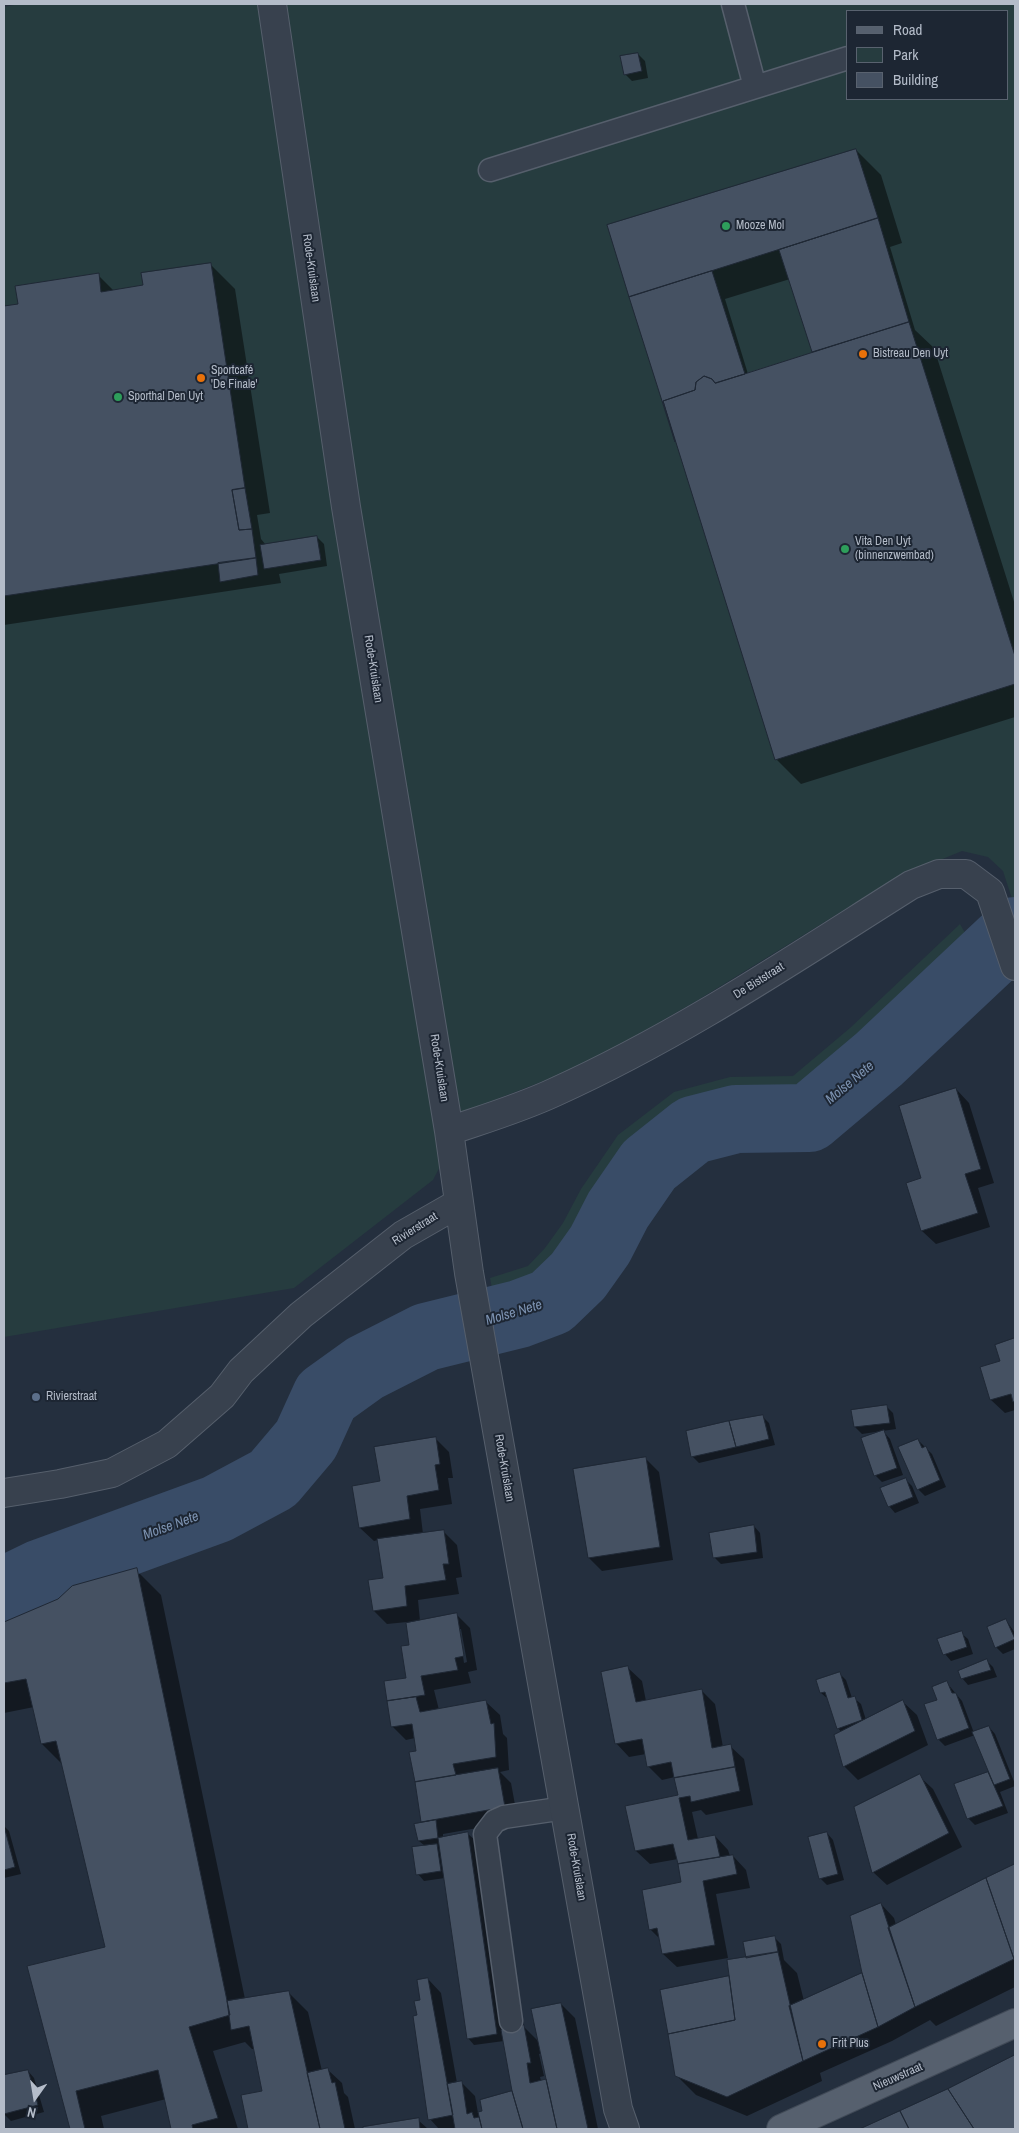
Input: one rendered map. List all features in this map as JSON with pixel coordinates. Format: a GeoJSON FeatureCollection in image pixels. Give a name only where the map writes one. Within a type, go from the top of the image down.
{"type":"FeatureCollection","features":[{"type":"Feature","properties":{"kind":"main road","name":"Nieuwstraat"},"geometry":{"type":"LineString","coordinates":[[781,2129],[1015,2023]]}},
{"type":"Feature","properties":{"kind":"street","name":"Rode-Kruislaan"},"geometry":{"type":"LineString","coordinates":[[272,4],[346,507],[449,1131],[471,1284],[618,2109],[625,2129]]}},
{"type":"Feature","properties":{"kind":"street","name":"De Biststraat"},"geometry":{"type":"LineString","coordinates":[[449,1131],[554,1093],[650,1045],[713,1010],[912,885],[939,874],[966,874],[990,892],[1015,964]]}},
{"type":"Feature","properties":{"kind":"street","name":"Rivierstraat"},"geometry":{"type":"LineString","coordinates":[[4,1493],[112,1473],[167,1444],[222,1396],[241,1371],[301,1315],[403,1235],[459,1203]]}},
{"type":"Feature","properties":{"kind":"lane"},"geometry":{"type":"LineString","coordinates":[[733,4],[755,87]]}},
{"type":"Feature","properties":{"kind":"lane"},"geometry":{"type":"LineString","coordinates":[[490,170],[846,59]]}},
{"type":"Feature","properties":{"kind":"lane"},"geometry":{"type":"LineString","coordinates":[[511,2021],[485,1834],[495,1821],[504,1817],[565,1808]]}},
{"type":"Feature","properties":{"kind":"green space"},"geometry":{"type":"Polygon","coordinates":[[[19,4],[1015,4],[1015,908],[1003,871],[988,857],[962,851],[896,878],[698,1000],[587,1064],[469,1110],[433,1180],[294,1288],[4,1337],[4,7],[19,4]]]}},
{"type":"Feature","properties":{"kind":"green space"},"geometry":{"type":"Polygon","coordinates":[[[960,924],[982,963],[879,1059],[809,1118],[736,1119],[693,1130],[649,1165],[618,1210],[600,1245],[578,1276],[551,1302],[498,1319],[490,1278],[528,1266],[545,1248],[563,1223],[581,1189],[618,1135],[674,1092],[730,1077],[793,1076],[850,1028],[960,924]]]}},
{"type":"Feature","properties":{"kind":"building"},"geometry":{"type":"Polygon","coordinates":[[[638,53],[642,71],[624,75],[620,56],[638,53]]]}},
{"type":"Feature","properties":{"kind":"building"},"geometry":{"type":"Polygon","coordinates":[[[856,149],[878,218],[629,297],[607,225],[856,149]]]}},
{"type":"Feature","properties":{"kind":"building"},"geometry":{"type":"Polygon","coordinates":[[[878,218],[909,322],[812,352],[779,250],[878,218]]]}},
{"type":"Feature","properties":{"kind":"building","name":"Sporthal Den Uyt"},"geometry":{"type":"Polygon","coordinates":[[[211,263],[245,488],[232,490],[239,530],[252,529],[256,558],[4,596],[4,306],[18,304],[15,286],[99,273],[101,292],[143,285],[141,273],[211,263]]]}},
{"type":"Feature","properties":{"kind":"building"},"geometry":{"type":"Polygon","coordinates":[[[712,271],[745,374],[715,383],[712,379],[704,376],[696,382],[695,390],[663,401],[675,442],[629,297],[712,271]]]}},
{"type":"Feature","properties":{"kind":"building","name":"Vita Den Uyt (binnenzwembad)"},"geometry":{"type":"Polygon","coordinates":[[[909,322],[1015,656],[1015,684],[775,760],[663,401],[695,390],[696,382],[704,376],[712,379],[715,383],[909,322]]]}},
{"type":"Feature","properties":{"kind":"building"},"geometry":{"type":"Polygon","coordinates":[[[245,488],[252,529],[239,530],[232,490],[245,488]]]}},
{"type":"Feature","properties":{"kind":"building"},"geometry":{"type":"Polygon","coordinates":[[[317,536],[321,560],[264,569],[260,545],[317,536]]]}},
{"type":"Feature","properties":{"kind":"building"},"geometry":{"type":"Polygon","coordinates":[[[256,558],[258,575],[220,582],[218,563],[256,558]]]}},
{"type":"Feature","properties":{"kind":"building"},"geometry":{"type":"Polygon","coordinates":[[[956,1088],[981,1169],[965,1174],[978,1213],[921,1231],[906,1183],[921,1178],[899,1106],[956,1088]]]}},
{"type":"Feature","properties":{"kind":"building"},"geometry":{"type":"Polygon","coordinates":[[[1015,1338],[1015,1401],[1013,1402],[1011,1394],[990,1400],[980,1367],[1000,1361],[995,1345],[1015,1338]]]}},
{"type":"Feature","properties":{"kind":"building"},"geometry":{"type":"Polygon","coordinates":[[[887,1405],[890,1423],[854,1427],[851,1410],[887,1405]]]}},
{"type":"Feature","properties":{"kind":"building"},"geometry":{"type":"Polygon","coordinates":[[[763,1415],[769,1439],[736,1447],[729,1421],[763,1415]]]}},
{"type":"Feature","properties":{"kind":"building"},"geometry":{"type":"Polygon","coordinates":[[[729,1421],[736,1447],[691,1457],[686,1431],[729,1421]]]}},
{"type":"Feature","properties":{"kind":"building"},"geometry":{"type":"Polygon","coordinates":[[[884,1430],[897,1468],[874,1476],[861,1438],[884,1430]]]}},
{"type":"Feature","properties":{"kind":"building"},"geometry":{"type":"Polygon","coordinates":[[[436,1437],[440,1464],[435,1465],[439,1490],[407,1496],[410,1519],[359,1528],[352,1486],[380,1481],[374,1447],[436,1437]]]}},
{"type":"Feature","properties":{"kind":"building"},"geometry":{"type":"Polygon","coordinates":[[[918,1439],[922,1448],[926,1446],[940,1480],[917,1490],[898,1447],[918,1439]]]}},
{"type":"Feature","properties":{"kind":"building"},"geometry":{"type":"Polygon","coordinates":[[[646,1457],[660,1547],[588,1558],[573,1469],[646,1457]]]}},
{"type":"Feature","properties":{"kind":"building"},"geometry":{"type":"Polygon","coordinates":[[[906,1478],[913,1497],[888,1507],[880,1488],[906,1478]]]}},
{"type":"Feature","properties":{"kind":"building"},"geometry":{"type":"Polygon","coordinates":[[[754,1525],[757,1552],[713,1558],[709,1533],[754,1525]]]}},
{"type":"Feature","properties":{"kind":"building"},"geometry":{"type":"Polygon","coordinates":[[[444,1530],[449,1564],[443,1564],[446,1580],[405,1586],[407,1606],[373,1611],[368,1580],[383,1578],[377,1539],[444,1530]]]}},
{"type":"Feature","properties":{"kind":"building"},"geometry":{"type":"Polygon","coordinates":[[[137,1568],[230,2015],[189,2027],[218,2118],[192,2125],[193,2129],[171,2129],[158,2070],[76,2091],[85,2129],[70,2129],[27,1966],[105,1947],[56,1741],[41,1744],[26,1679],[4,1683],[4,1622],[58,1599],[72,1586],[137,1568]]]}},
{"type":"Feature","properties":{"kind":"building"},"geometry":{"type":"Polygon","coordinates":[[[457,1613],[464,1656],[455,1658],[458,1670],[421,1676],[425,1695],[387,1701],[384,1681],[406,1678],[401,1646],[409,1645],[406,1623],[457,1613]]]}},
{"type":"Feature","properties":{"kind":"building"},"geometry":{"type":"Polygon","coordinates":[[[1006,1619],[1015,1639],[995,1648],[987,1627],[1006,1619]]]}},
{"type":"Feature","properties":{"kind":"building"},"geometry":{"type":"Polygon","coordinates":[[[962,1631],[967,1647],[943,1655],[937,1639],[962,1631]]]}},
{"type":"Feature","properties":{"kind":"building"},"geometry":{"type":"Polygon","coordinates":[[[987,1659],[991,1670],[961,1679],[958,1671],[987,1659]]]}},
{"type":"Feature","properties":{"kind":"building"},"geometry":{"type":"Polygon","coordinates":[[[628,1666],[636,1702],[702,1689],[712,1748],[731,1744],[735,1767],[674,1778],[671,1762],[647,1767],[642,1739],[615,1744],[601,1672],[628,1666]]]}},
{"type":"Feature","properties":{"kind":"building"},"geometry":{"type":"Polygon","coordinates":[[[840,1672],[848,1698],[855,1696],[862,1720],[837,1729],[825,1692],[820,1693],[816,1680],[840,1672]]]}},
{"type":"Feature","properties":{"kind":"building"},"geometry":{"type":"Polygon","coordinates":[[[947,1681],[952,1693],[956,1693],[969,1728],[937,1740],[924,1704],[937,1700],[932,1687],[947,1681]]]}},
{"type":"Feature","properties":{"kind":"building"},"geometry":{"type":"Polygon","coordinates":[[[416,1697],[420,1712],[486,1700],[491,1724],[494,1723],[496,1757],[453,1764],[456,1775],[415,1782],[409,1752],[416,1751],[412,1724],[391,1727],[387,1701],[416,1697]]]}},
{"type":"Feature","properties":{"kind":"building"},"geometry":{"type":"Polygon","coordinates":[[[903,1700],[915,1731],[843,1767],[834,1735],[903,1700]]]}},
{"type":"Feature","properties":{"kind":"building"},"geometry":{"type":"Polygon","coordinates":[[[989,1726],[1010,1779],[994,1785],[972,1732],[989,1726]]]}},
{"type":"Feature","properties":{"kind":"building"},"geometry":{"type":"Polygon","coordinates":[[[735,1767],[740,1791],[691,1802],[690,1796],[679,1798],[688,1840],[715,1835],[720,1857],[678,1864],[673,1844],[635,1851],[625,1806],[678,1795],[674,1778],[735,1767]]]}},
{"type":"Feature","properties":{"kind":"building"},"geometry":{"type":"Polygon","coordinates":[[[498,1768],[505,1807],[421,1822],[415,1782],[498,1768]]]}},
{"type":"Feature","properties":{"kind":"building"},"geometry":{"type":"Polygon","coordinates":[[[988,1772],[1003,1806],[967,1819],[954,1784],[988,1772]]]}},
{"type":"Feature","properties":{"kind":"building"},"geometry":{"type":"Polygon","coordinates":[[[920,1774],[949,1833],[872,1873],[854,1807],[920,1774]]]}},
{"type":"Feature","properties":{"kind":"building"},"geometry":{"type":"Polygon","coordinates":[[[436,1820],[438,1838],[418,1841],[414,1824],[436,1820]]]}},
{"type":"Feature","properties":{"kind":"building"},"geometry":{"type":"Polygon","coordinates":[[[4,1826],[15,1867],[4,1870],[4,1826]]]}},
{"type":"Feature","properties":{"kind":"building"},"geometry":{"type":"Polygon","coordinates":[[[468,1832],[497,2034],[467,2039],[438,1838],[468,1832]]]}},
{"type":"Feature","properties":{"kind":"building"},"geometry":{"type":"Polygon","coordinates":[[[827,1832],[838,1874],[819,1879],[808,1837],[827,1832]]]}},
{"type":"Feature","properties":{"kind":"building"},"geometry":{"type":"Polygon","coordinates":[[[437,1844],[441,1871],[416,1875],[412,1847],[437,1844]]]}},
{"type":"Feature","properties":{"kind":"building"},"geometry":{"type":"Polygon","coordinates":[[[733,1855],[737,1874],[703,1881],[715,1945],[662,1954],[657,1928],[649,1930],[642,1890],[681,1882],[678,1864],[733,1855]]]}},
{"type":"Feature","properties":{"kind":"building"},"geometry":{"type":"Polygon","coordinates":[[[1015,1864],[1015,1958],[1014,1959],[986,1878],[1015,1864]]]}},
{"type":"Feature","properties":{"kind":"building"},"geometry":{"type":"Polygon","coordinates":[[[986,1878],[1014,1959],[915,2007],[888,1928],[986,1878]]]}},
{"type":"Feature","properties":{"kind":"building"},"geometry":{"type":"Polygon","coordinates":[[[881,1903],[915,2007],[878,2027],[862,1973],[850,1916],[881,1903]]]}},
{"type":"Feature","properties":{"kind":"building"},"geometry":{"type":"Polygon","coordinates":[[[775,1936],[778,1952],[746,1958],[743,1942],[775,1936]]]}},
{"type":"Feature","properties":{"kind":"building"},"geometry":{"type":"Polygon","coordinates":[[[778,1952],[803,2061],[727,2097],[675,2076],[668,2034],[735,2020],[727,1960],[778,1952]]]}},
{"type":"Feature","properties":{"kind":"building"},"geometry":{"type":"Polygon","coordinates":[[[862,1973],[878,2027],[803,2061],[789,2006],[862,1973]]]}},
{"type":"Feature","properties":{"kind":"building"},"geometry":{"type":"Polygon","coordinates":[[[729,1976],[735,2020],[668,2034],[660,1990],[729,1976]]]}},
{"type":"Feature","properties":{"kind":"building"},"geometry":{"type":"Polygon","coordinates":[[[428,1978],[453,2115],[428,2120],[413,2016],[417,2015],[414,2001],[420,2000],[417,1980],[428,1978]]]}},
{"type":"Feature","properties":{"kind":"building"},"geometry":{"type":"Polygon","coordinates":[[[289,1991],[320,2129],[248,2129],[241,2095],[262,2091],[249,2026],[231,2030],[227,2001],[289,1991]]]}},
{"type":"Feature","properties":{"kind":"building"},"geometry":{"type":"Polygon","coordinates":[[[561,2003],[588,2129],[557,2129],[531,2009],[561,2003]]]}},
{"type":"Feature","properties":{"kind":"building"},"geometry":{"type":"Polygon","coordinates":[[[524,2025],[531,2063],[527,2063],[530,2083],[546,2079],[557,2129],[523,2129],[512,2091],[501,2030],[524,2025]]]}},
{"type":"Feature","properties":{"kind":"building"},"geometry":{"type":"Polygon","coordinates":[[[1015,2055],[1015,2129],[974,2129],[948,2089],[1015,2055]]]}},
{"type":"Feature","properties":{"kind":"building"},"geometry":{"type":"Polygon","coordinates":[[[328,2068],[332,2083],[335,2082],[345,2129],[320,2129],[307,2073],[328,2068]]]}},
{"type":"Feature","properties":{"kind":"building"},"geometry":{"type":"Polygon","coordinates":[[[28,2070],[38,2105],[4,2114],[4,2075],[28,2070]]]}},
{"type":"Feature","properties":{"kind":"building"},"geometry":{"type":"Polygon","coordinates":[[[462,2081],[467,2114],[472,2112],[474,2118],[479,2117],[482,2129],[455,2129],[447,2084],[462,2081]]]}},
{"type":"Feature","properties":{"kind":"building"},"geometry":{"type":"Polygon","coordinates":[[[948,2089],[974,2129],[909,2129],[900,2111],[948,2089]]]}},
{"type":"Feature","properties":{"kind":"building"},"geometry":{"type":"Polygon","coordinates":[[[512,2091],[523,2129],[482,2129],[478,2112],[482,2111],[480,2100],[512,2091]]]}},
{"type":"Feature","properties":{"kind":"building"},"geometry":{"type":"Polygon","coordinates":[[[900,2111],[909,2129],[860,2129],[900,2111]]]}},
{"type":"Feature","properties":{"kind":"building"},"geometry":{"type":"Polygon","coordinates":[[[419,2118],[420,2129],[363,2129],[363,2127],[419,2118]]]}},
{"type":"Feature","properties":{"kind":"waterway","name":"Molse Nete"},"geometry":{"type":"LineString","coordinates":[[4,1591],[39,1574],[217,1509],[273,1479],[306,1440],[326,1396],[365,1368],[426,1337],[519,1314],[551,1302],[578,1276],[600,1245],[618,1210],[649,1165],[693,1130],[736,1119],[809,1118],[879,1059],[1015,931]]}},
{"type":"Feature","properties":{"kind":"place","name":"Mooze Mol"},"geometry":{"type":"Point","coordinates":[726,226]}},
{"type":"Feature","properties":{"kind":"place","name":"Bistreau Den Uyt"},"geometry":{"type":"Point","coordinates":[863,354]}},
{"type":"Feature","properties":{"kind":"place","name":"Sportcafé 'De Finale'"},"geometry":{"type":"Point","coordinates":[201,378]}},
{"type":"Feature","properties":{"kind":"place","name":"Sporthal Den Uyt"},"geometry":{"type":"Point","coordinates":[118,397]}},
{"type":"Feature","properties":{"kind":"place","name":"Vita Den Uyt (binnenzwembad)"},"geometry":{"type":"Point","coordinates":[845,549]}},
{"type":"Feature","properties":{"kind":"place","name":"Rivierstraat"},"geometry":{"type":"Point","coordinates":[36,1397]}},
{"type":"Feature","properties":{"kind":"place","name":"Frit Plus"},"geometry":{"type":"Point","coordinates":[822,2044]}}]}
